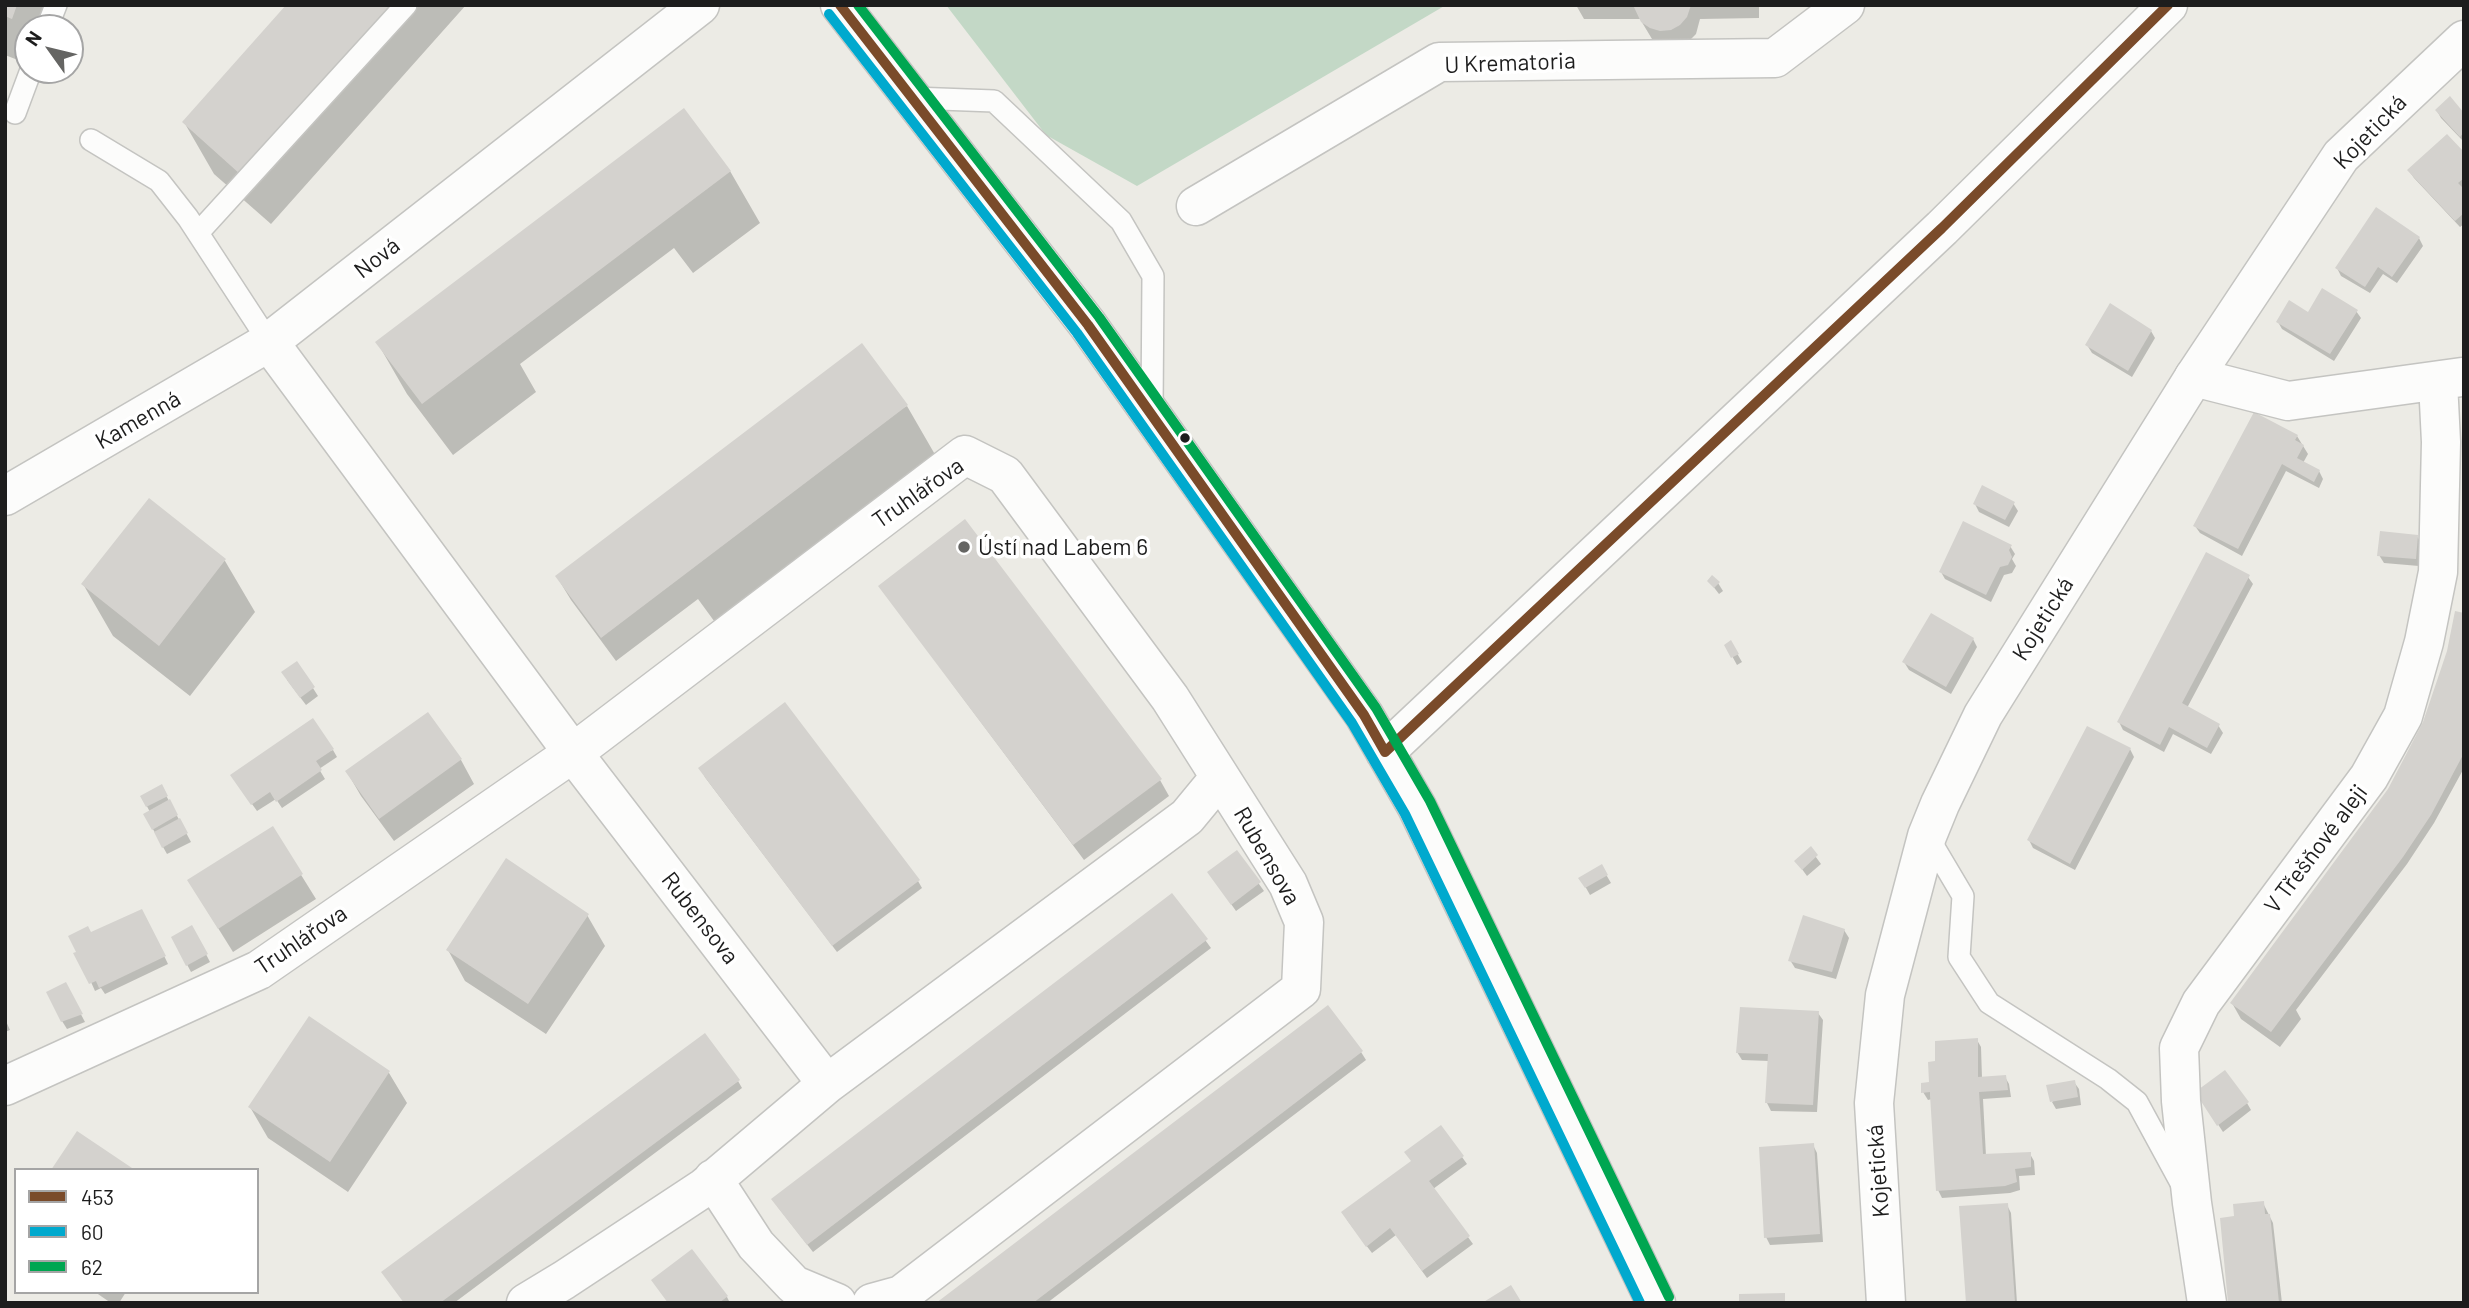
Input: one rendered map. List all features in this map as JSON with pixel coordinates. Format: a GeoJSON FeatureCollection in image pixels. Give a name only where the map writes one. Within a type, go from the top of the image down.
{"type":"FeatureCollection","features":[{"type":"Feature","properties":{"kind":"street","name":"Nová"},"geometry":{"type":"LineString","coordinates":[[270,342],[700,5]]}},
{"type":"Feature","properties":{"kind":"street"},"geometry":{"type":"LineString","coordinates":[[840,5],[1088,325],[1364,715],[1417,807],[1656,1303]]}},
{"type":"Feature","properties":{"kind":"street","name":"U Krematoria"},"geometry":{"type":"LineString","coordinates":[[1196,206],[1439,62],[1775,58],[1845,5]]}},
{"type":"Feature","properties":{"kind":"street"},"geometry":{"type":"LineString","coordinates":[[1385,752],[1942,228],[2168,5]]}},
{"type":"Feature","properties":{"kind":"street","name":"Kojetická"},"geometry":{"type":"LineString","coordinates":[[1886,1303],[1874,1103],[1885,995],[1927,836],[1940,804],[1983,715],[2194,377],[2341,156],[2464,40]]}},
{"type":"Feature","properties":{"kind":"street","name":"Kamenná"},"geometry":{"type":"LineString","coordinates":[[5,496],[270,342]]}},
{"type":"Feature","properties":{"kind":"street"},"geometry":{"type":"LineString","coordinates":[[270,342],[573,753]]}},
{"type":"Feature","properties":{"kind":"street"},"geometry":{"type":"LineString","coordinates":[[2194,377],[2288,401],[2451,379]]}},
{"type":"Feature","properties":{"kind":"street","name":"V Třešňové aleji"},"geometry":{"type":"LineString","coordinates":[[2207,1303],[2180,1101],[2179,1048],[2201,1003],[2370,777],[2403,716],[2424,642],[2438,572],[2441,442],[2451,379]]}},
{"type":"Feature","properties":{"kind":"street","name":"Truhlářova"},"geometry":{"type":"LineString","coordinates":[[5,1086],[259,970],[573,753],[965,455],[1005,475],[1170,698],[1220,777]]}},
{"type":"Feature","properties":{"kind":"street","name":"Rubensova"},"geometry":{"type":"LineString","coordinates":[[573,753],[828,1084]]}},
{"type":"Feature","properties":{"kind":"street","name":"Rubensova"},"geometry":{"type":"LineString","coordinates":[[526,1303],[713,1179],[828,1084],[1187,817],[1220,777],[1288,884],[1304,922],[1301,989],[901,1295],[872,1303]]}},
{"type":"Feature","properties":{"kind":"street"},"geometry":{"type":"LineString","coordinates":[[713,1179],[756,1245],[794,1285],[837,1303]]}},
{"type":"Feature","properties":{"kind":"lane"},"geometry":{"type":"LineString","coordinates":[[198,233],[406,5]]}},
{"type":"Feature","properties":{"kind":"lane"},"geometry":{"type":"LineString","coordinates":[[15,113],[26,84]]}},
{"type":"Feature","properties":{"kind":"lane"},"geometry":{"type":"LineString","coordinates":[[913,98],[994,101],[1121,221],[1153,276],[1152,416]]}},
{"type":"Feature","properties":{"kind":"lane"},"geometry":{"type":"LineString","coordinates":[[91,140],[159,181],[198,233],[270,342]]}},
{"type":"Feature","properties":{"kind":"lane"},"geometry":{"type":"LineString","coordinates":[[1927,836],[1963,897],[1959,957],[1989,1003],[2108,1079],[2137,1102],[2192,1203]]}},
{"type":"Feature","properties":{"kind":"green space"},"geometry":{"type":"Polygon","coordinates":[[[946,5],[1446,5],[1137,186],[1046,135],[946,5]]]}},
{"type":"Feature","properties":{"kind":"building"},"geometry":{"type":"Polygon","coordinates":[[[5,5],[17,5],[12,19],[5,16],[5,5]]]}},
{"type":"Feature","properties":{"kind":"building"},"geometry":{"type":"Polygon","coordinates":[[[286,5],[390,5],[240,174],[182,122],[286,5]]]}},
{"type":"Feature","properties":{"kind":"building"},"geometry":{"type":"Polygon","coordinates":[[[1633,5],[1691,5],[1687,17],[1680,25],[1671,30],[1660,31],[1641,22],[1633,5]]]}},
{"type":"Feature","properties":{"kind":"building"},"geometry":{"type":"Polygon","coordinates":[[[2450,96],[2464,113],[2464,132],[2460,137],[2435,110],[2450,96]]]}},
{"type":"Feature","properties":{"kind":"building"},"geometry":{"type":"Polygon","coordinates":[[[684,108],[731,171],[422,404],[375,342],[684,108]]]}},
{"type":"Feature","properties":{"kind":"building"},"geometry":{"type":"Polygon","coordinates":[[[2447,134],[2464,152],[2464,178],[2458,183],[2464,189],[2464,213],[2455,221],[2407,170],[2447,134]]]}},
{"type":"Feature","properties":{"kind":"building"},"geometry":{"type":"Polygon","coordinates":[[[2376,207],[2420,237],[2392,277],[2378,267],[2365,287],[2335,268],[2376,207]]]}},
{"type":"Feature","properties":{"kind":"building"},"geometry":{"type":"Polygon","coordinates":[[[2322,288],[2358,310],[2330,354],[2276,322],[2289,300],[2308,312],[2322,288]]]}},
{"type":"Feature","properties":{"kind":"building"},"geometry":{"type":"Polygon","coordinates":[[[2110,303],[2152,330],[2128,371],[2085,345],[2110,303]]]}},
{"type":"Feature","properties":{"kind":"building"},"geometry":{"type":"Polygon","coordinates":[[[862,343],[908,405],[601,638],[555,576],[862,343]]]}},
{"type":"Feature","properties":{"kind":"building"},"geometry":{"type":"Polygon","coordinates":[[[2254,412],[2298,435],[2295,440],[2304,445],[2297,458],[2320,470],[2314,482],[2282,464],[2238,549],[2193,526],[2254,412]]]}},
{"type":"Feature","properties":{"kind":"building"},"geometry":{"type":"Polygon","coordinates":[[[1982,485],[2015,502],[2005,520],[1973,504],[1982,485]]]}},
{"type":"Feature","properties":{"kind":"building"},"geometry":{"type":"Polygon","coordinates":[[[149,498],[226,559],[159,646],[81,584],[149,498]]]}},
{"type":"Feature","properties":{"kind":"building"},"geometry":{"type":"Polygon","coordinates":[[[965,519],[1162,779],[1073,845],[878,586],[965,519]]]}},
{"type":"Feature","properties":{"kind":"building"},"geometry":{"type":"Polygon","coordinates":[[[1963,521],[2012,545],[2009,550],[2012,557],[2008,565],[2000,567],[1986,595],[1939,572],[1963,521]]]}},
{"type":"Feature","properties":{"kind":"building"},"geometry":{"type":"Polygon","coordinates":[[[2380,531],[2418,535],[2416,559],[2377,556],[2380,531]]]}},
{"type":"Feature","properties":{"kind":"building"},"geometry":{"type":"Polygon","coordinates":[[[2206,552],[2250,575],[2182,703],[2220,724],[2207,748],[2169,727],[2160,745],[2117,722],[2206,552]]]}},
{"type":"Feature","properties":{"kind":"building"},"geometry":{"type":"Polygon","coordinates":[[[1712,575],[1720,582],[1714,588],[1707,581],[1712,575]]]}},
{"type":"Feature","properties":{"kind":"building"},"geometry":{"type":"Polygon","coordinates":[[[2455,611],[2464,613],[2464,753],[2431,815],[2403,857],[2271,1032],[2230,1003],[2388,789],[2423,722],[2447,651],[2455,611]]]}},
{"type":"Feature","properties":{"kind":"building"},"geometry":{"type":"Polygon","coordinates":[[[1931,613],[1974,638],[1946,687],[1902,662],[1931,613]]]}},
{"type":"Feature","properties":{"kind":"building"},"geometry":{"type":"Polygon","coordinates":[[[1731,640],[1739,654],[1731,658],[1724,645],[1731,640]]]}},
{"type":"Feature","properties":{"kind":"building"},"geometry":{"type":"Polygon","coordinates":[[[297,661],[315,687],[300,698],[281,672],[297,661]]]}},
{"type":"Feature","properties":{"kind":"building"},"geometry":{"type":"Polygon","coordinates":[[[785,702],[920,880],[832,946],[698,768],[785,702]]]}},
{"type":"Feature","properties":{"kind":"building"},"geometry":{"type":"Polygon","coordinates":[[[428,712],[462,759],[379,819],[345,771],[428,712]]]}},
{"type":"Feature","properties":{"kind":"building"},"geometry":{"type":"Polygon","coordinates":[[[313,718],[334,749],[316,761],[322,770],[276,802],[270,792],[251,805],[230,775],[313,718]]]}},
{"type":"Feature","properties":{"kind":"building"},"geometry":{"type":"Polygon","coordinates":[[[2087,726],[2131,748],[2070,864],[2027,840],[2087,726]]]}},
{"type":"Feature","properties":{"kind":"building"},"geometry":{"type":"Polygon","coordinates":[[[162,784],[168,796],[146,807],[140,796],[162,784]]]}},
{"type":"Feature","properties":{"kind":"building"},"geometry":{"type":"Polygon","coordinates":[[[170,799],[178,815],[152,830],[143,814],[170,799]]]}},
{"type":"Feature","properties":{"kind":"building"},"geometry":{"type":"Polygon","coordinates":[[[180,818],[188,833],[162,848],[154,832],[180,818]]]}},
{"type":"Feature","properties":{"kind":"building"},"geometry":{"type":"Polygon","coordinates":[[[273,826],[303,874],[218,929],[187,880],[273,826]]]}},
{"type":"Feature","properties":{"kind":"building"},"geometry":{"type":"Polygon","coordinates":[[[1811,846],[1818,855],[1802,870],[1794,861],[1811,846]]]}},
{"type":"Feature","properties":{"kind":"building"},"geometry":{"type":"Polygon","coordinates":[[[1237,850],[1261,882],[1231,905],[1207,872],[1237,850]]]}},
{"type":"Feature","properties":{"kind":"building"},"geometry":{"type":"Polygon","coordinates":[[[506,858],[589,914],[528,1004],[446,950],[506,858]]]}},
{"type":"Feature","properties":{"kind":"building"},"geometry":{"type":"Polygon","coordinates":[[[1602,864],[1608,875],[1585,888],[1578,878],[1602,864]]]}},
{"type":"Feature","properties":{"kind":"building"},"geometry":{"type":"Polygon","coordinates":[[[1172,893],[1208,939],[807,1245],[771,1199],[1172,893]]]}},
{"type":"Feature","properties":{"kind":"building"},"geometry":{"type":"Polygon","coordinates":[[[142,909],[166,956],[99,988],[96,981],[89,984],[73,953],[76,952],[68,936],[88,926],[91,932],[142,909]]]}},
{"type":"Feature","properties":{"kind":"building"},"geometry":{"type":"Polygon","coordinates":[[[1803,915],[1845,929],[1832,972],[1788,961],[1803,915]]]}},
{"type":"Feature","properties":{"kind":"building"},"geometry":{"type":"Polygon","coordinates":[[[192,925],[208,954],[186,966],[171,937],[192,925]]]}},
{"type":"Feature","properties":{"kind":"building"},"geometry":{"type":"Polygon","coordinates":[[[66,982],[83,1014],[61,1022],[46,992],[66,982]]]}},
{"type":"Feature","properties":{"kind":"building"},"geometry":{"type":"Polygon","coordinates":[[[1328,1005],[1363,1051],[1033,1303],[936,1303],[1328,1005]]]}},
{"type":"Feature","properties":{"kind":"building"},"geometry":{"type":"Polygon","coordinates":[[[1740,1007],[1819,1011],[1813,1105],[1765,1103],[1768,1054],[1736,1053],[1740,1007]]]}},
{"type":"Feature","properties":{"kind":"building"},"geometry":{"type":"Polygon","coordinates":[[[309,1016],[390,1071],[330,1162],[248,1107],[309,1016]]]}},
{"type":"Feature","properties":{"kind":"building"},"geometry":{"type":"Polygon","coordinates":[[[705,1033],[740,1080],[440,1303],[404,1303],[381,1272],[705,1033]]]}},
{"type":"Feature","properties":{"kind":"building"},"geometry":{"type":"Polygon","coordinates":[[[1978,1038],[1978,1077],[2006,1075],[2008,1090],[1979,1092],[1983,1154],[2031,1152],[2031,1167],[2015,1169],[2017,1182],[2005,1186],[1936,1191],[1930,1092],[1921,1093],[1921,1083],[1929,1082],[1928,1062],[1935,1061],[1935,1041],[1978,1038]]]}},
{"type":"Feature","properties":{"kind":"building"},"geometry":{"type":"Polygon","coordinates":[[[2225,1070],[2249,1102],[2217,1126],[2195,1092],[2225,1070]]]}},
{"type":"Feature","properties":{"kind":"building"},"geometry":{"type":"Polygon","coordinates":[[[2075,1080],[2078,1097],[2050,1102],[2046,1085],[2075,1080]]]}},
{"type":"Feature","properties":{"kind":"building"},"geometry":{"type":"Polygon","coordinates":[[[1441,1125],[1464,1156],[1429,1181],[1470,1236],[1422,1271],[1390,1228],[1366,1247],[1341,1212],[1411,1161],[1404,1152],[1441,1125]]]}},
{"type":"Feature","properties":{"kind":"building"},"geometry":{"type":"Polygon","coordinates":[[[77,1131],[132,1168],[52,1168],[77,1131]]]}},
{"type":"Feature","properties":{"kind":"building"},"geometry":{"type":"Polygon","coordinates":[[[1814,1143],[1820,1234],[1764,1238],[1759,1147],[1814,1143]]]}},
{"type":"Feature","properties":{"kind":"building"},"geometry":{"type":"Polygon","coordinates":[[[2264,1201],[2265,1214],[2270,1214],[2279,1303],[2228,1303],[2220,1218],[2234,1216],[2233,1204],[2264,1201]]]}},
{"type":"Feature","properties":{"kind":"building"},"geometry":{"type":"Polygon","coordinates":[[[2008,1203],[2015,1303],[1966,1303],[1959,1206],[2008,1203]]]}},
{"type":"Feature","properties":{"kind":"building"},"geometry":{"type":"Polygon","coordinates":[[[692,1249],[728,1296],[719,1303],[668,1303],[651,1280],[692,1249]]]}},
{"type":"Feature","properties":{"kind":"building"},"geometry":{"type":"Polygon","coordinates":[[[1511,1285],[1522,1303],[1482,1303],[1511,1285]]]}},
{"type":"Feature","properties":{"kind":"building"},"geometry":{"type":"Polygon","coordinates":[[[1785,1293],[1785,1303],[1739,1303],[1739,1294],[1785,1293]]]}},
{"type":"Feature","properties":{"kind":"transit line","name":"453"},"geometry":{"type":"LineString","coordinates":[[840,5],[1088,325],[1364,715],[1385,752]]}},
{"type":"Feature","properties":{"kind":"transit line","name":"62"},"geometry":{"type":"LineString","coordinates":[[858,5],[1099,317],[1376,708],[1430,801],[1669,1297]]}},
{"type":"Feature","properties":{"kind":"transit line","name":"453"},"geometry":{"type":"LineString","coordinates":[[1385,752],[1942,228],[2168,5]]}},
{"type":"Feature","properties":{"kind":"transit line","name":"60"},"geometry":{"type":"LineString","coordinates":[[829,14],[1077,333],[1352,723],[1405,814],[1640,1303]]}},
{"type":"Feature","properties":{"kind":"place","name":"Ústí nad Labem 6"},"geometry":{"type":"Point","coordinates":[964,547]}}]}
